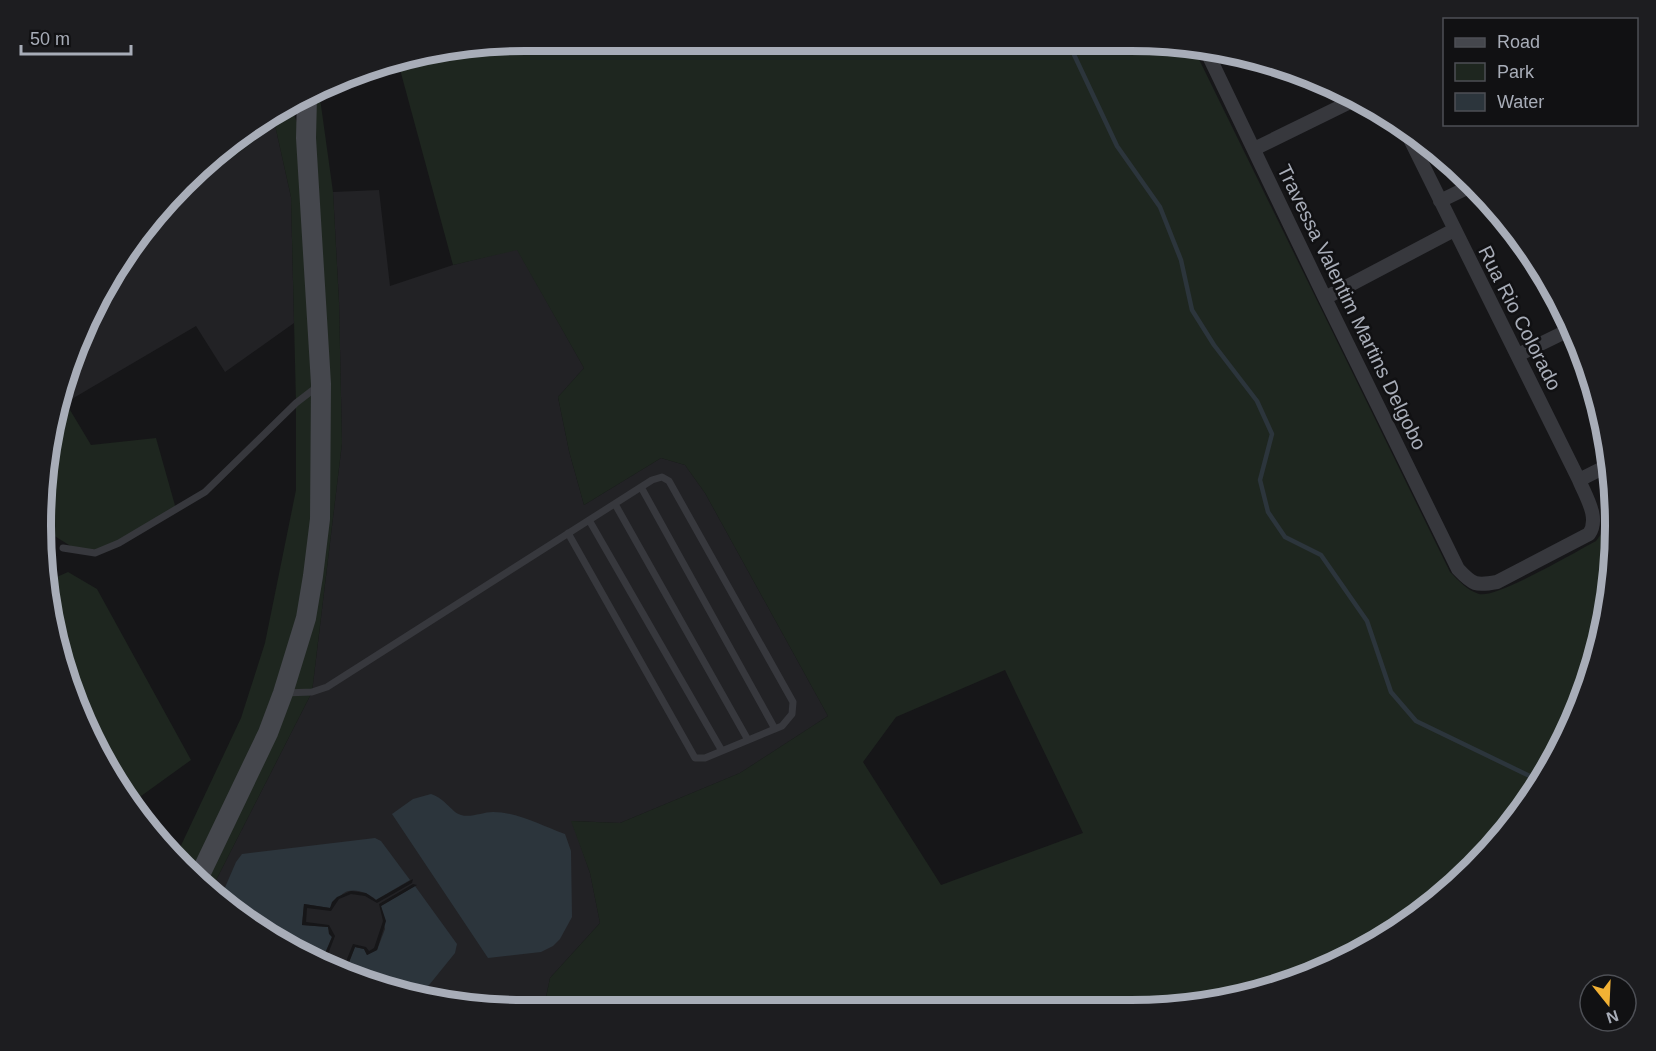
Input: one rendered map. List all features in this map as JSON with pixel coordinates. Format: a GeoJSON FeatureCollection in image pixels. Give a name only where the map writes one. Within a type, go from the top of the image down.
{"type":"FeatureCollection","features":[{"type":"Feature","properties":{"kind":"main road"},"geometry":{"type":"LineString","coordinates":[[202,872],[268,733],[283,693],[306,618],[319,531],[321,384],[306,138],[307,105]]}},
{"type":"Feature","properties":{"kind":"main road"},"geometry":{"type":"LineString","coordinates":[[296,111],[306,138]]}},
{"type":"Feature","properties":{"kind":"street","name":"Travessa Valentim Martins Delgobo"},"geometry":{"type":"LineString","coordinates":[[1210,58],[1458,569],[1469,580],[1480,585],[1497,582],[1589,534],[1593,528]]}},
{"type":"Feature","properties":{"kind":"street"},"geometry":{"type":"LineString","coordinates":[[1254,149],[1347,104]]}},
{"type":"Feature","properties":{"kind":"street","name":"Rua Rio Colorado"},"geometry":{"type":"LineString","coordinates":[[1412,144],[1579,480],[1594,518],[1593,528]]}},
{"type":"Feature","properties":{"kind":"street"},"geometry":{"type":"LineString","coordinates":[[1440,201],[1465,189]]}},
{"type":"Feature","properties":{"kind":"street"},"geometry":{"type":"LineString","coordinates":[[1325,298],[1454,230]]}},
{"type":"Feature","properties":{"kind":"street"},"geometry":{"type":"LineString","coordinates":[[1518,356],[1563,332]]}},
{"type":"Feature","properties":{"kind":"street"},"geometry":{"type":"LineString","coordinates":[[1579,480],[1601,469]]}},
{"type":"Feature","properties":{"kind":"lane"},"geometry":{"type":"LineString","coordinates":[[63,548],[95,553],[119,543],[205,492],[296,403],[321,384]]}},
{"type":"Feature","properties":{"kind":"lane"},"geometry":{"type":"LineString","coordinates":[[283,693],[312,692],[327,687],[568,533],[615,504],[640,487],[662,477],[669,481],[794,702],[792,714],[782,726],[705,758],[695,758],[568,533]]}},
{"type":"Feature","properties":{"kind":"lane"},"geometry":{"type":"LineString","coordinates":[[640,487],[775,729]]}},
{"type":"Feature","properties":{"kind":"lane"},"geometry":{"type":"LineString","coordinates":[[615,504],[748,740]]}},
{"type":"Feature","properties":{"kind":"lane"},"geometry":{"type":"LineString","coordinates":[[589,520],[722,751]]}},
{"type":"Feature","properties":{"kind":"shaded area"},"geometry":{"type":"Polygon","coordinates":[[[275,125],[291,197],[294,323],[225,372],[196,326],[67,402],[87,344],[115,288],[149,237],[192,188],[275,125]]]}},
{"type":"Feature","properties":{"kind":"shaded area"},"geometry":{"type":"Polygon","coordinates":[[[379,190],[390,286],[453,265],[517,249],[584,368],[558,397],[569,451],[584,505],[661,458],[685,465],[705,493],[828,716],[740,773],[620,823],[572,821],[590,873],[600,923],[550,978],[545,1000],[464,996],[433,991],[373,975],[344,964],[288,936],[262,920],[214,883],[312,692],[342,443],[339,302],[333,192],[379,190]]]}},
{"type":"Feature","properties":{"kind":"green space"},"geometry":{"type":"Polygon","coordinates":[[[526,51],[1130,51],[1197,56],[1450,572],[1471,590],[1479,594],[1488,594],[1537,573],[1596,541],[1605,531],[1601,587],[1596,618],[1580,678],[1569,707],[1541,763],[1507,814],[1466,861],[1443,882],[1394,920],[1368,936],[1312,964],[1253,984],[1192,996],[1130,1000],[545,1000],[550,978],[600,923],[590,873],[571,821],[620,823],[740,773],[828,716],[705,493],[685,465],[661,458],[584,505],[569,451],[558,397],[584,368],[517,250],[453,265],[400,68],[403,67],[464,55],[526,51]],[[1005,670],[896,717],[863,762],[941,885],[1083,833],[1005,670]]]}},
{"type":"Feature","properties":{"kind":"green space"},"geometry":{"type":"Polygon","coordinates":[[[320,98],[333,192],[339,302],[342,443],[312,692],[214,883],[205,875],[319,577],[310,103],[320,98]]]}},
{"type":"Feature","properties":{"kind":"green space"},"geometry":{"type":"Polygon","coordinates":[[[293,112],[297,122],[315,388],[315,520],[307,575],[278,693],[197,868],[179,849],[241,718],[265,643],[296,490],[291,197],[275,125],[192,188],[237,149],[293,112]]]}},
{"type":"Feature","properties":{"kind":"green space"},"geometry":{"type":"Polygon","coordinates":[[[67,404],[91,445],[156,438],[176,509],[95,553],[77,550],[51,534],[55,464],[67,404]]]}},
{"type":"Feature","properties":{"kind":"green space"},"geometry":{"type":"Polygon","coordinates":[[[68,572],[97,589],[191,760],[138,798],[115,763],[87,707],[67,648],[54,578],[68,572]]]}},
{"type":"Feature","properties":{"kind":"water"},"geometry":{"type":"Polygon","coordinates":[[[431,794],[461,815],[502,813],[521,817],[565,834],[571,851],[572,917],[560,939],[553,946],[541,952],[488,958],[392,814],[413,799],[431,794]]]}},
{"type":"Feature","properties":{"kind":"water"},"geometry":{"type":"Polygon","coordinates":[[[375,838],[381,841],[410,880],[376,900],[365,893],[348,891],[342,894],[330,908],[304,904],[302,925],[328,927],[332,937],[324,955],[262,920],[224,891],[242,854],[375,838]]]}},
{"type":"Feature","properties":{"kind":"water"},"geometry":{"type":"Polygon","coordinates":[[[415,886],[457,944],[455,953],[426,989],[348,965],[355,947],[364,949],[367,955],[377,950],[385,929],[381,906],[415,886]]]}},
{"type":"Feature","properties":{"kind":"pier"},"geometry":{"type":"Polygon","coordinates":[[[413,879],[412,883],[377,903],[365,896],[351,894],[339,899],[331,911],[307,908],[306,922],[329,925],[335,936],[327,956],[324,955],[332,937],[328,927],[302,925],[304,904],[330,908],[337,897],[351,891],[366,893],[376,900],[413,879]]]}},
{"type":"Feature","properties":{"kind":"pier"},"geometry":{"type":"Polygon","coordinates":[[[413,884],[417,885],[381,906],[386,921],[377,950],[367,955],[364,949],[355,947],[348,965],[345,964],[353,944],[366,947],[369,951],[374,948],[383,921],[379,904],[413,884]]]}},
{"type":"Feature","properties":{"kind":"waterway"},"geometry":{"type":"LineString","coordinates":[[1072,51],[1117,146],[1160,207],[1181,260],[1192,310],[1214,345],[1257,401],[1272,434],[1260,480],[1268,512],[1285,537],[1321,555],[1367,621],[1391,692],[1416,721],[1532,777]]}}]}
